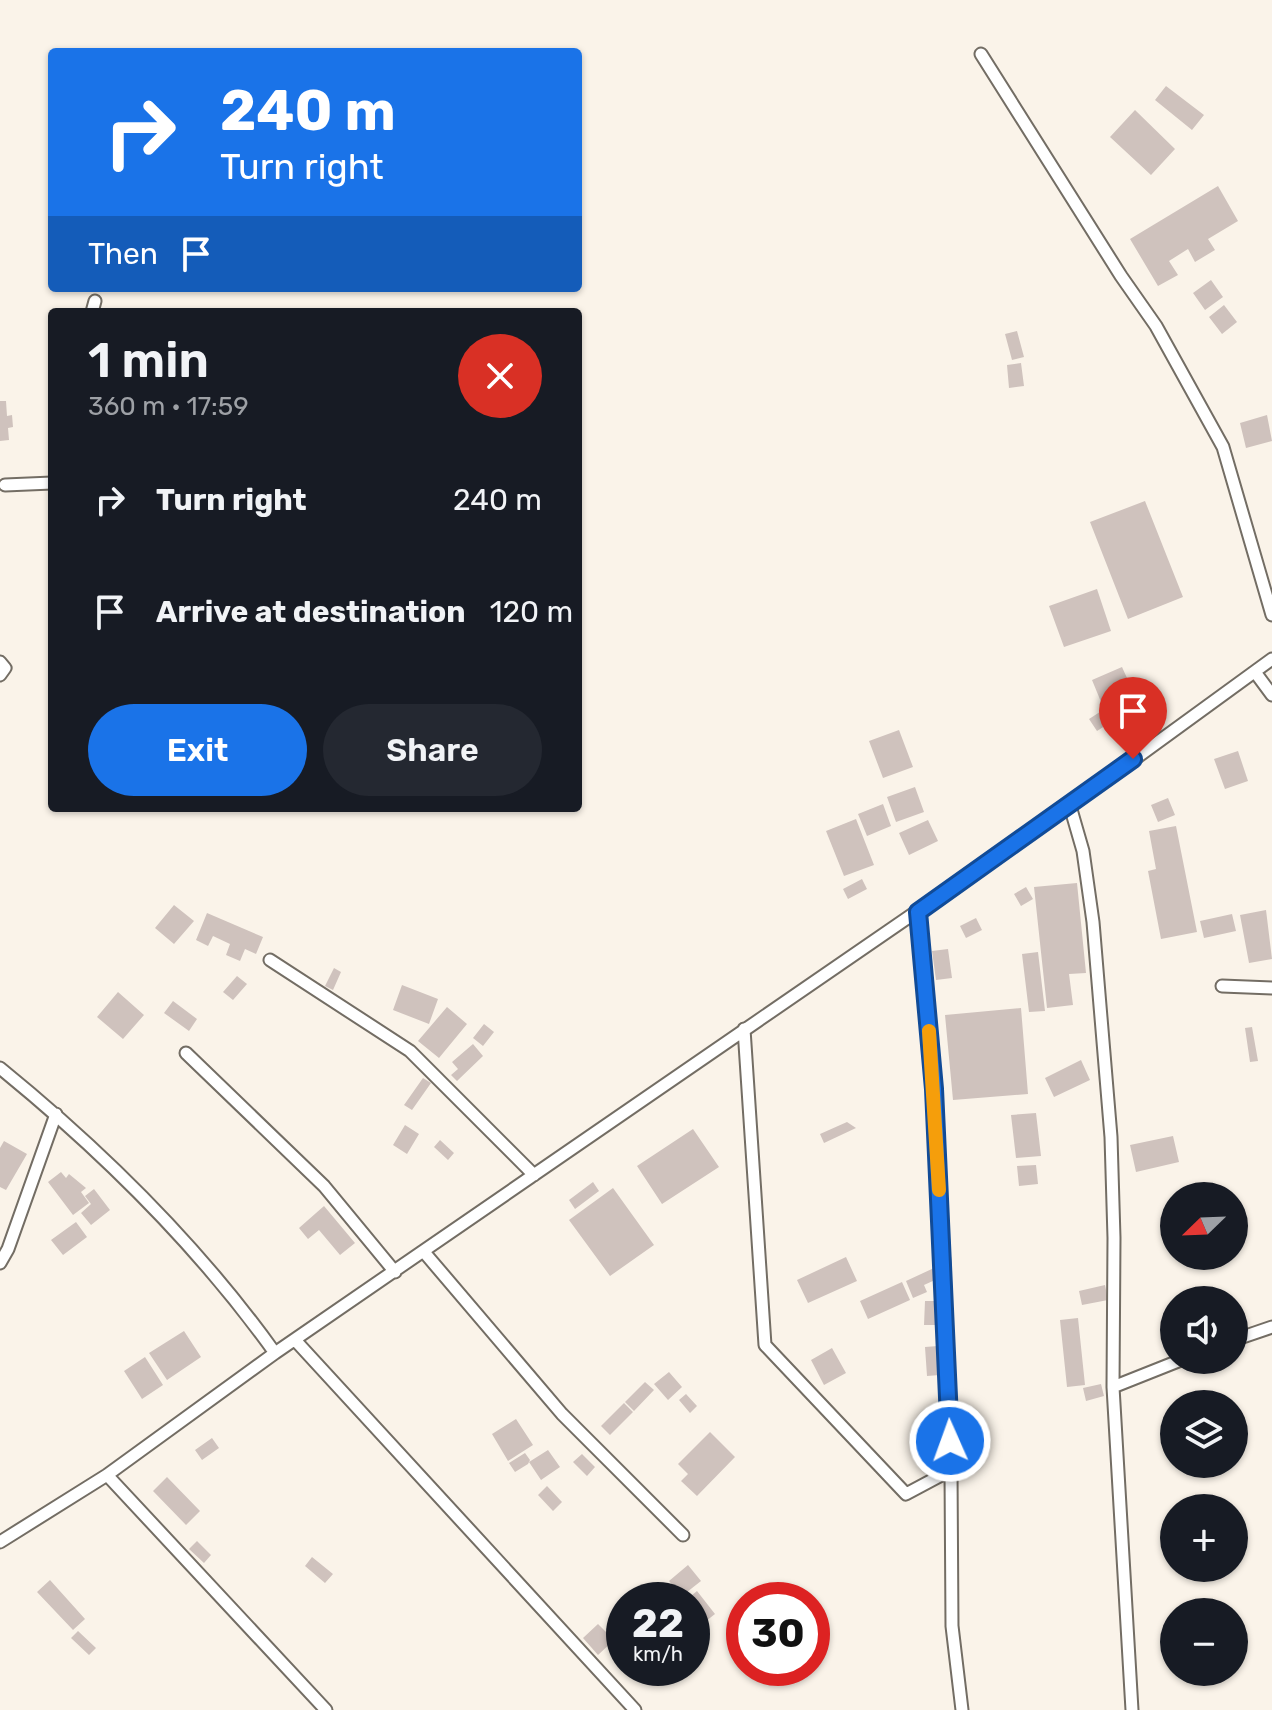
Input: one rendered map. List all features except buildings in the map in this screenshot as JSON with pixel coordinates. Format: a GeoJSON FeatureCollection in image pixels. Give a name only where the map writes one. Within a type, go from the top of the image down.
{"type":"FeatureCollection","features":[{"type":"Feature","properties":{"kind":"street"},"geometry":{"type":"LineString","coordinates":[[981,54],[1156,326],[1223,447],[1272,615]]}},
{"type":"Feature","properties":{"kind":"street"},"geometry":{"type":"LineString","coordinates":[[5,485],[48,483]]}},
{"type":"Feature","properties":{"kind":"street"},"geometry":{"type":"LineString","coordinates":[[0,1542],[107,1475],[275,1353],[1070,806],[1272,659]]}},
{"type":"Feature","properties":{"kind":"street"},"geometry":{"type":"LineString","coordinates":[[0,662],[5,668],[0,675]]}},
{"type":"Feature","properties":{"kind":"street"},"geometry":{"type":"LineString","coordinates":[[1255,672],[1272,695]]}},
{"type":"Feature","properties":{"kind":"street"},"geometry":{"type":"LineString","coordinates":[[1070,806],[1083,851],[1102,1017],[1114,1238],[1113,1387],[1132,1710]]}},
{"type":"Feature","properties":{"kind":"street"},"geometry":{"type":"LineString","coordinates":[[918,912],[934,1089],[951,1470],[952,1626],[962,1710]]}},
{"type":"Feature","properties":{"kind":"street"},"geometry":{"type":"LineString","coordinates":[[270,960],[410,1051],[534,1175]]}},
{"type":"Feature","properties":{"kind":"street"},"geometry":{"type":"LineString","coordinates":[[1222,986],[1272,988]]}},
{"type":"Feature","properties":{"kind":"street"},"geometry":{"type":"LineString","coordinates":[[744,1029],[765,1345],[906,1494],[951,1470]]}},
{"type":"Feature","properties":{"kind":"street"},"geometry":{"type":"LineString","coordinates":[[186,1053],[324,1186],[395,1272]]}},
{"type":"Feature","properties":{"kind":"street"},"geometry":{"type":"LineString","coordinates":[[0,1068],[56,1114],[167,1224],[237,1300],[275,1353]]}},
{"type":"Feature","properties":{"kind":"street"},"geometry":{"type":"LineString","coordinates":[[0,1263],[8,1249],[56,1114]]}},
{"type":"Feature","properties":{"kind":"street"},"geometry":{"type":"LineString","coordinates":[[424,1252],[562,1414],[683,1535]]}},
{"type":"Feature","properties":{"kind":"street"},"geometry":{"type":"LineString","coordinates":[[1248,1335],[1272,1327]]}},
{"type":"Feature","properties":{"kind":"street"},"geometry":{"type":"LineString","coordinates":[[295,1340],[635,1710]]}},
{"type":"Feature","properties":{"kind":"street"},"geometry":{"type":"LineString","coordinates":[[1113,1387],[1160,1368]]}},
{"type":"Feature","properties":{"kind":"street"},"geometry":{"type":"LineString","coordinates":[[107,1475],[326,1710]]}},
{"type":"Feature","properties":{"kind":"slow traffic"},"geometry":{"type":"LineString","coordinates":[[929,1031],[939,1190]]}},
{"type":"Feature","properties":{"kind":"route"},"geometry":{"type":"LineString","coordinates":[[950,1441],[934,1089],[918,912],[1133,759]]}}]}
